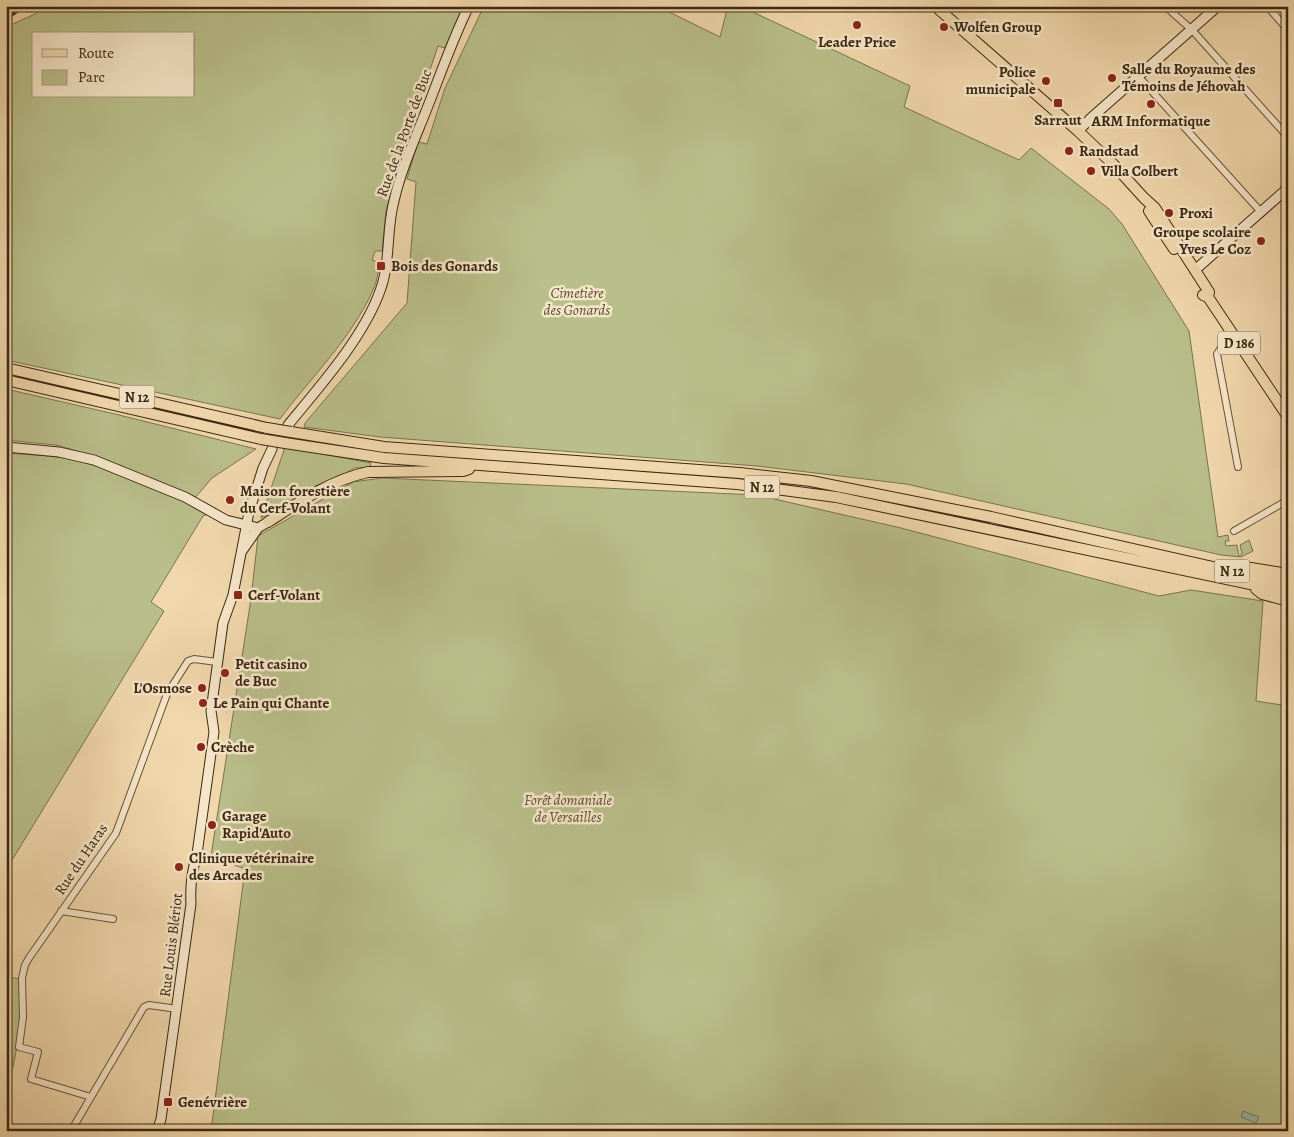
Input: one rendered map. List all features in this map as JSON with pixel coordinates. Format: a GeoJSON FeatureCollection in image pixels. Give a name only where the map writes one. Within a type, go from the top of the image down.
{"type":"FeatureCollection","features":[{"type":"Feature","properties":{"kind":"main road","name":"Rue de la Porte de Buc"},"geometry":{"type":"LineString","coordinates":[[290,428],[346,351],[374,304],[380,290],[388,257],[391,212],[394,198],[413,142],[453,38],[470,6]]}},
{"type":"Feature","properties":{"kind":"main road","name":"D 186"},"geometry":{"type":"LineString","coordinates":[[935,6],[1078,131],[1114,165],[1144,198],[1153,218],[1192,272],[1203,295],[1208,297],[1288,416]]}},
{"type":"Feature","properties":{"kind":"main road"},"geometry":{"type":"LineString","coordinates":[[1078,131],[1218,6]]}},
{"type":"Feature","properties":{"kind":"main road"},"geometry":{"type":"LineString","coordinates":[[1192,272],[1288,188]]}},
{"type":"Feature","properties":{"kind":"main road","name":"N 12"},"geometry":{"type":"LineString","coordinates":[[6,368],[267,428],[290,428],[384,447],[731,472],[811,481],[991,517],[1288,584]]}},
{"type":"Feature","properties":{"kind":"main road","name":"N 12"},"geometry":{"type":"LineString","coordinates":[[6,380],[285,444],[384,458],[736,484],[836,497],[1288,592]]}},
{"type":"Feature","properties":{"kind":"main road"},"geometry":{"type":"LineString","coordinates":[[6,447],[65,453],[94,460],[179,495],[226,520],[258,528]]}},
{"type":"Feature","properties":{"kind":"main road"},"geometry":{"type":"LineString","coordinates":[[245,526],[260,476],[272,449]]}},
{"type":"Feature","properties":{"kind":"main road"},"geometry":{"type":"LineString","coordinates":[[240,553],[245,549],[258,528],[300,502],[354,475],[368,472],[463,471],[479,466]]}},
{"type":"Feature","properties":{"kind":"main road","name":"Rue Louis Blériot"},"geometry":{"type":"LineString","coordinates":[[157,1131],[161,1119],[177,1009],[191,904],[190,894],[214,732],[211,711],[217,662],[224,622],[233,595],[245,526]]}},
{"type":"Feature","properties":{"kind":"main road"},"geometry":{"type":"LineString","coordinates":[[1176,558],[1190,557],[1288,574]]}},
{"type":"Feature","properties":{"kind":"main road"},"geometry":{"type":"LineString","coordinates":[[1249,584],[1262,594],[1288,601]]}},
{"type":"Feature","properties":{"kind":"street"},"geometry":{"type":"LineString","coordinates":[[1165,6],[1192,30],[1288,137]]}},
{"type":"Feature","properties":{"kind":"street"},"geometry":{"type":"LineString","coordinates":[[1267,6],[1288,30]]}},
{"type":"Feature","properties":{"kind":"street"},"geometry":{"type":"LineString","coordinates":[[1139,77],[1261,212]]}},
{"type":"Feature","properties":{"kind":"street"},"geometry":{"type":"LineString","coordinates":[[1236,339],[1221,348],[1217,354],[1238,467]]}},
{"type":"Feature","properties":{"kind":"street"},"geometry":{"type":"LineString","coordinates":[[1234,531],[1288,500]]}},
{"type":"Feature","properties":{"kind":"street","name":"Rue du Haras"},"geometry":{"type":"LineString","coordinates":[[91,1097],[31,1080],[38,1052],[19,1047],[23,1017],[22,978],[25,964],[116,833],[167,694],[188,661],[194,659],[217,662]]}},
{"type":"Feature","properties":{"kind":"street"},"geometry":{"type":"LineString","coordinates":[[61,911],[113,919]]}},
{"type":"Feature","properties":{"kind":"street"},"geometry":{"type":"LineString","coordinates":[[71,1131],[144,1007],[149,1005],[177,1009]]}},
{"type":"Feature","properties":{"kind":"green space"},"geometry":{"type":"Polygon","coordinates":[[[45,6],[465,6],[445,48],[438,46],[388,195],[390,197],[386,211],[382,251],[375,251],[372,260],[380,263],[373,290],[354,325],[280,419],[6,360],[6,27],[35,14],[45,6]]]}},
{"type":"Feature","properties":{"kind":"green space","name":"Cimetière des Gonards"},"geometry":{"type":"Polygon","coordinates":[[[484,6],[657,6],[720,37],[728,6],[740,6],[910,86],[904,107],[1019,160],[1031,148],[1109,209],[1122,224],[1189,331],[1218,537],[1228,535],[1229,541],[1225,541],[1226,546],[1237,545],[1239,556],[1242,554],[1240,545],[1249,540],[1253,551],[1241,557],[1221,555],[906,484],[757,466],[380,437],[304,427],[305,423],[407,303],[416,182],[407,179],[418,142],[427,144],[445,88],[484,6]]]}},
{"type":"Feature","properties":{"kind":"green space"},"geometry":{"type":"Polygon","coordinates":[[[6,389],[256,449],[212,478],[194,499],[98,457],[56,445],[6,440],[6,389]]]}},
{"type":"Feature","properties":{"kind":"green space"},"geometry":{"type":"Polygon","coordinates":[[[285,447],[371,463],[370,467],[355,468],[261,518],[285,447]]]}},
{"type":"Feature","properties":{"kind":"green space"},"geometry":{"type":"Polygon","coordinates":[[[6,453],[71,459],[103,468],[187,502],[208,514],[203,516],[151,602],[164,611],[6,870],[6,453]]]}},
{"type":"Feature","properties":{"kind":"green space","name":"Forêt domaniale de Versailles"},"geometry":{"type":"Polygon","coordinates":[[[382,478],[757,495],[901,528],[1159,596],[1191,590],[1263,601],[1256,701],[1288,706],[1288,1131],[211,1131],[245,869],[211,856],[251,599],[258,536],[353,482],[382,478]]]}},
{"type":"Feature","properties":{"kind":"green space"},"geometry":{"type":"Polygon","coordinates":[[[6,976],[19,979],[20,1020],[6,1103],[6,976]]]}},
{"type":"Feature","properties":{"kind":"water"},"geometry":{"type":"Polygon","coordinates":[[[1243,1111],[1259,1117],[1256,1123],[1241,1117],[1243,1111]]]}},
{"type":"Feature","properties":{"kind":"railway"},"geometry":{"type":"LineString","coordinates":[[6,18],[25,6]]}},
{"type":"Feature","properties":{"kind":"place","name":"Leader Price"},"geometry":{"type":"Point","coordinates":[857,25]}},
{"type":"Feature","properties":{"kind":"place","name":"Wolfen Group"},"geometry":{"type":"Point","coordinates":[944,27]}},
{"type":"Feature","properties":{"kind":"place","name":"Salle du Royaume des Témoins de Jéhovah"},"geometry":{"type":"Point","coordinates":[1112,78]}},
{"type":"Feature","properties":{"kind":"place","name":"Police municipale"},"geometry":{"type":"Point","coordinates":[1046,81]}},
{"type":"Feature","properties":{"kind":"place","name":"Sarraut"},"geometry":{"type":"Point","coordinates":[1058,103]}},
{"type":"Feature","properties":{"kind":"place","name":"ARM Informatique"},"geometry":{"type":"Point","coordinates":[1151,104]}},
{"type":"Feature","properties":{"kind":"place","name":"Randstad"},"geometry":{"type":"Point","coordinates":[1069,151]}},
{"type":"Feature","properties":{"kind":"place","name":"Villa Colbert"},"geometry":{"type":"Point","coordinates":[1091,171]}},
{"type":"Feature","properties":{"kind":"place","name":"Proxi"},"geometry":{"type":"Point","coordinates":[1169,213]}},
{"type":"Feature","properties":{"kind":"place","name":"Groupe scolaire Yves Le Coz"},"geometry":{"type":"Point","coordinates":[1261,241]}},
{"type":"Feature","properties":{"kind":"place","name":"Bois des Gonards"},"geometry":{"type":"Point","coordinates":[381,266]}},
{"type":"Feature","properties":{"kind":"place","name":"Maison forestière du Cerf-Volant"},"geometry":{"type":"Point","coordinates":[230,500]}},
{"type":"Feature","properties":{"kind":"place","name":"Cerf-Volant"},"geometry":{"type":"Point","coordinates":[238,595]}},
{"type":"Feature","properties":{"kind":"place","name":"Petit casino de Buc"},"geometry":{"type":"Point","coordinates":[225,673]}},
{"type":"Feature","properties":{"kind":"place","name":"L'Osmose"},"geometry":{"type":"Point","coordinates":[202,688]}},
{"type":"Feature","properties":{"kind":"place","name":"Le Pain qui Chante"},"geometry":{"type":"Point","coordinates":[203,703]}},
{"type":"Feature","properties":{"kind":"place","name":"Crèche"},"geometry":{"type":"Point","coordinates":[201,747]}},
{"type":"Feature","properties":{"kind":"place","name":"Garage Rapid'Auto"},"geometry":{"type":"Point","coordinates":[212,825]}},
{"type":"Feature","properties":{"kind":"place","name":"Clinique vétérinaire des Arcades"},"geometry":{"type":"Point","coordinates":[179,867]}},
{"type":"Feature","properties":{"kind":"place","name":"Genévrière"},"geometry":{"type":"Point","coordinates":[168,1102]}}]}
